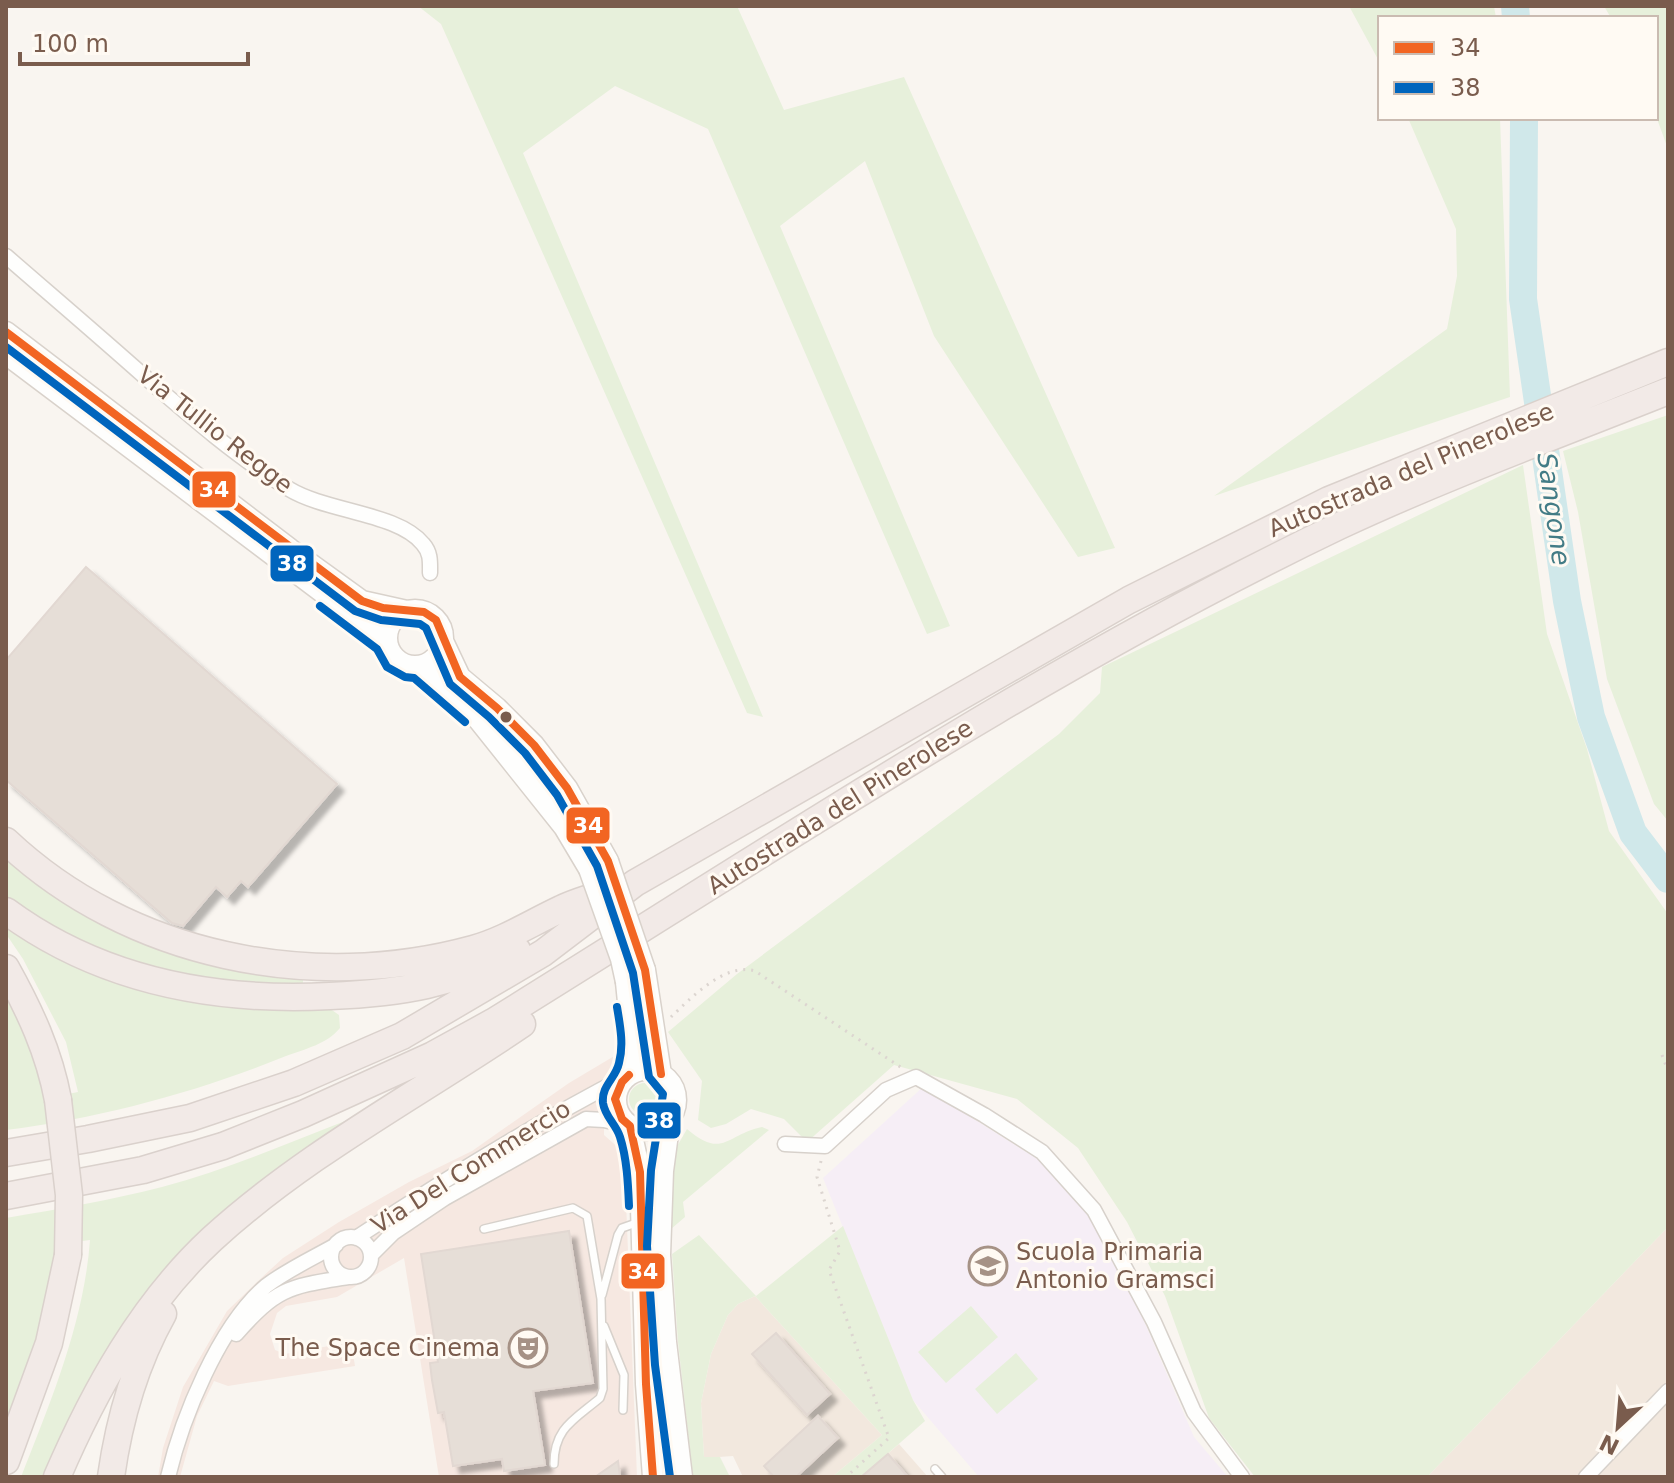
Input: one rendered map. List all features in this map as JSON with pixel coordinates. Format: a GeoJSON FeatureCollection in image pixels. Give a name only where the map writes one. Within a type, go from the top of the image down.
{"type":"FeatureCollection","features":[{"type":"Feature","properties":{"kind":"highway","name":"Autostrada del Pinerolese"},"geometry":{"type":"LineString","coordinates":[[6,1153],[190,1118],[294,1083],[352,1059],[428,1021],[543,953],[635,883],[1129,600],[1329,500],[1668,362]]}},
{"type":"Feature","properties":{"kind":"highway","name":"Autostrada del Pinerolese"},"geometry":{"type":"LineString","coordinates":[[6,1196],[143,1170],[223,1146],[433,1055],[493,1022],[958,732],[1166,616],[1341,525],[1668,391]]}},
{"type":"Feature","properties":{"kind":"highway"},"geometry":{"type":"LineString","coordinates":[[6,841],[93,905],[143,928],[225,956],[298,966],[367,967],[470,949],[498,941],[562,908],[635,883]]}},
{"type":"Feature","properties":{"kind":"highway"},"geometry":{"type":"LineString","coordinates":[[57,1477],[90,1405],[134,1332],[192,1259],[233,1221],[299,1170],[525,1022],[740,869]]}},
{"type":"Feature","properties":{"kind":"highway"},"geometry":{"type":"LineString","coordinates":[[6,911],[73,953],[145,980],[232,996],[345,996],[396,992],[464,976],[510,954],[635,883]]}},
{"type":"Feature","properties":{"kind":"highway"},"geometry":{"type":"LineString","coordinates":[[6,968],[42,1038],[53,1071],[69,1195],[68,1255],[49,1343],[6,1461]]}},
{"type":"Feature","properties":{"kind":"highway"},"geometry":{"type":"LineString","coordinates":[[111,1477],[125,1406],[155,1329],[185,1283],[233,1221]]}},
{"type":"Feature","properties":{"kind":"street","name":"Via Tullio Regge"},"geometry":{"type":"LineString","coordinates":[[6,256],[191,417],[247,460],[291,490],[320,504],[397,525],[412,534],[424,545],[431,559],[430,573]]}},
{"type":"Feature","properties":{"kind":"street"},"geometry":{"type":"LineString","coordinates":[[6,332],[362,601],[415,610],[430,615],[440,626],[443,641],[460,677],[515,727],[567,788],[645,970],[661,1074]]}},
{"type":"Feature","properties":{"kind":"street"},"geometry":{"type":"LineString","coordinates":[[6,354],[387,641]]}},
{"type":"Feature","properties":{"kind":"street"},"geometry":{"type":"LineString","coordinates":[[407,611],[394,619],[387,632],[389,650],[400,662],[418,666],[473,713],[598,865],[626,982],[633,1052],[629,1075]]}},
{"type":"Feature","properties":{"kind":"street"},"geometry":{"type":"LineString","coordinates":[[418,666],[438,655],[443,641]]}},
{"type":"Feature","properties":{"kind":"street"},"geometry":{"type":"LineString","coordinates":[[670,1119],[652,1130],[630,1126],[622,1119],[615,1099],[622,1082],[629,1075],[645,1070],[661,1074],[672,1084],[675,1092],[676,1107],[670,1119],[663,1171],[660,1255],[672,1403],[682,1477]]}},
{"type":"Feature","properties":{"kind":"street","name":"Via Del Commercio"},"geometry":{"type":"LineString","coordinates":[[356,1238],[406,1203],[498,1147],[629,1075]]}},
{"type":"Feature","properties":{"kind":"street"},"geometry":{"type":"LineString","coordinates":[[785,1144],[825,1146],[886,1090],[916,1077],[1042,1152],[1094,1210],[1154,1322],[1194,1412],[1242,1477]]}},
{"type":"Feature","properties":{"kind":"street","name":"Via Del Commercio"},"geometry":{"type":"LineString","coordinates":[[371,1255],[393,1233],[432,1206],[519,1154],[586,1119],[630,1126]]}},
{"type":"Feature","properties":{"kind":"street"},"geometry":{"type":"LineString","coordinates":[[630,1126],[640,1172],[646,1384],[653,1477]]}},
{"type":"Feature","properties":{"kind":"street"},"geometry":{"type":"LineString","coordinates":[[168,1477],[186,1414],[209,1369],[232,1326],[264,1289],[347,1238],[356,1238],[368,1246],[371,1262],[364,1273],[283,1291],[260,1308],[209,1369]]}},
{"type":"Feature","properties":{"kind":"street"},"geometry":{"type":"LineString","coordinates":[[336,1245],[331,1257],[333,1265],[348,1277]]}},
{"type":"Feature","properties":{"kind":"street"},"geometry":{"type":"LineString","coordinates":[[1586,1477],[1668,1391]]}},
{"type":"Feature","properties":{"kind":"lane"},"geometry":{"type":"LineString","coordinates":[[484,1229],[573,1208],[587,1216],[601,1299],[603,1389],[600,1398],[559,1434],[554,1446],[554,1464]]}},
{"type":"Feature","properties":{"kind":"lane"},"geometry":{"type":"LineString","coordinates":[[601,1299],[618,1235],[622,1228],[641,1221]]}},
{"type":"Feature","properties":{"kind":"lane"},"geometry":{"type":"LineString","coordinates":[[602,1321],[624,1375],[623,1410]]}},
{"type":"Feature","properties":{"kind":"lane"},"geometry":{"type":"LineString","coordinates":[[935,1469],[942,1477]]}},
{"type":"Feature","properties":{"kind":"path"},"geometry":{"type":"LineString","coordinates":[[655,1026],[663,1025],[718,980],[744,968],[755,971],[916,1077]]}},
{"type":"Feature","properties":{"kind":"path"},"geometry":{"type":"LineString","coordinates":[[1662,1055],[1668,1071]]}},
{"type":"Feature","properties":{"kind":"path"},"geometry":{"type":"LineString","coordinates":[[825,1146],[817,1177],[840,1251],[829,1270],[889,1438],[846,1477]]}},
{"type":"Feature","properties":{"kind":"shaded area"},"geometry":{"type":"Polygon","coordinates":[[[616,1055],[604,1100],[604,1135],[621,1150],[625,1176],[637,1477],[439,1477],[404,1258],[337,1297],[286,1306],[277,1313],[270,1334],[275,1350],[285,1354],[351,1342],[355,1366],[228,1386],[214,1381],[197,1416],[180,1477],[158,1477],[163,1448],[183,1387],[227,1311],[258,1281],[283,1258],[339,1222],[472,1151],[569,1083],[616,1055]]]}},
{"type":"Feature","properties":{"kind":"shaded area","name":"Scuola Primaria Antonio Gramsci"},"geometry":{"type":"Polygon","coordinates":[[[923,1087],[1042,1162],[1090,1215],[1138,1307],[1194,1437],[1228,1477],[979,1477],[913,1400],[823,1178],[923,1087]]]}},
{"type":"Feature","properties":{"kind":"shaded area"},"geometry":{"type":"Polygon","coordinates":[[[1668,1227],[1668,1477],[1427,1477],[1668,1227]]]}},
{"type":"Feature","properties":{"kind":"shaded area"},"geometry":{"type":"Polygon","coordinates":[[[755,1296],[882,1435],[832,1477],[743,1477],[733,1456],[704,1458],[701,1403],[711,1354],[728,1315],[738,1304],[755,1296]]]}},
{"type":"Feature","properties":{"kind":"shaded area"},"geometry":{"type":"Polygon","coordinates":[[[899,1444],[928,1477],[861,1477],[899,1444]]]}},
{"type":"Feature","properties":{"kind":"green space"},"geometry":{"type":"Polygon","coordinates":[[[418,6],[737,6],[784,110],[904,77],[1115,548],[1078,557],[934,336],[865,161],[780,226],[950,626],[927,634],[708,129],[615,86],[523,153],[763,717],[747,713],[441,24],[418,6]]]}},
{"type":"Feature","properties":{"kind":"green space"},"geometry":{"type":"Polygon","coordinates":[[[1349,6],[1494,6],[1496,16],[1378,16],[1378,59],[1349,6]]]}},
{"type":"Feature","properties":{"kind":"green space"},"geometry":{"type":"Polygon","coordinates":[[[1604,6],[1668,6],[1668,149],[1657,120],[1658,16],[1610,16],[1604,6]]]}},
{"type":"Feature","properties":{"kind":"green space"},"geometry":{"type":"Polygon","coordinates":[[[1409,120],[1500,120],[1510,397],[1214,496],[1447,329],[1457,276],[1456,229],[1409,120]]]}},
{"type":"Feature","properties":{"kind":"green space"},"geometry":{"type":"Polygon","coordinates":[[[1668,415],[1668,821],[1654,804],[1607,679],[1578,512],[1563,451],[1668,415]]]}},
{"type":"Feature","properties":{"kind":"green space"},"geometry":{"type":"Polygon","coordinates":[[[1523,465],[1547,634],[1587,749],[1609,831],[1668,914],[1668,1227],[1427,1477],[1255,1477],[1209,1418],[1165,1296],[1127,1222],[1078,1148],[1017,1099],[894,1065],[807,1142],[784,1119],[751,1109],[726,1124],[711,1128],[698,1120],[702,1081],[668,1032],[737,974],[1059,734],[1100,693],[1102,667],[1523,465]]]}},
{"type":"Feature","properties":{"kind":"green space"},"geometry":{"type":"Polygon","coordinates":[[[6,856],[198,959],[246,972],[303,980],[303,984],[224,982],[174,974],[70,941],[6,901],[6,856]]]}},
{"type":"Feature","properties":{"kind":"green space"},"geometry":{"type":"Polygon","coordinates":[[[7,927],[60,959],[181,998],[228,1007],[329,1008],[339,1015],[340,1028],[315,1045],[183,1092],[113,1111],[6,1130],[6,987],[21,1013],[48,1098],[78,1092],[66,1042],[23,959],[6,934],[7,927]]]}},
{"type":"Feature","properties":{"kind":"green space"},"geometry":{"type":"Polygon","coordinates":[[[645,1083],[656,1088],[661,1099],[656,1110],[645,1115],[634,1110],[629,1099],[634,1088],[645,1083]]]}},
{"type":"Feature","properties":{"kind":"green space"},"geometry":{"type":"Polygon","coordinates":[[[353,1118],[284,1164],[235,1202],[46,1477],[21,1477],[73,1331],[87,1271],[90,1240],[59,1244],[38,1347],[6,1435],[6,1218],[104,1200],[187,1180],[353,1118]]]}},
{"type":"Feature","properties":{"kind":"green space"},"geometry":{"type":"Polygon","coordinates":[[[762,1127],[769,1130],[683,1202],[685,1217],[671,1229],[675,1150],[687,1129],[709,1143],[717,1144],[762,1127]]]}},
{"type":"Feature","properties":{"kind":"green space"},"geometry":{"type":"Polygon","coordinates":[[[843,1226],[913,1400],[925,1421],[861,1477],[832,1477],[882,1435],[755,1296],[738,1304],[728,1315],[711,1354],[701,1403],[704,1457],[720,1457],[730,1477],[693,1477],[672,1254],[699,1235],[756,1296],[843,1226]]]}},
{"type":"Feature","properties":{"kind":"green space"},"geometry":{"type":"Polygon","coordinates":[[[971,1306],[998,1337],[946,1383],[918,1352],[971,1306]]]}},
{"type":"Feature","properties":{"kind":"green space"},"geometry":{"type":"Polygon","coordinates":[[[1016,1353],[1038,1379],[997,1414],[975,1389],[1016,1353]]]}},
{"type":"Feature","properties":{"kind":"building"},"geometry":{"type":"Polygon","coordinates":[[[86,567],[337,784],[248,887],[241,881],[227,897],[216,887],[183,926],[172,923],[6,780],[6,660],[86,567]]]}},
{"type":"Feature","properties":{"kind":"building","name":"The Space Cinema"},"geometry":{"type":"Polygon","coordinates":[[[569,1231],[593,1383],[533,1391],[545,1465],[504,1471],[502,1459],[453,1466],[444,1412],[438,1413],[432,1380],[430,1363],[438,1362],[421,1254],[569,1231]]]}},
{"type":"Feature","properties":{"kind":"building"},"geometry":{"type":"Polygon","coordinates":[[[776,1333],[830,1394],[807,1415],[752,1354],[776,1333]]]}},
{"type":"Feature","properties":{"kind":"building"},"geometry":{"type":"Polygon","coordinates":[[[818,1416],[838,1438],[796,1477],[774,1477],[764,1466],[818,1416]]]}},
{"type":"Feature","properties":{"kind":"building"},"geometry":{"type":"Polygon","coordinates":[[[888,1454],[908,1477],[861,1477],[888,1454]]]}},
{"type":"Feature","properties":{"kind":"building"},"geometry":{"type":"Polygon","coordinates":[[[618,1461],[620,1477],[595,1477],[618,1461]]]}},
{"type":"Feature","properties":{"kind":"waterway","name":"Sangone"},"geometry":{"type":"LineString","coordinates":[[1515,6],[1516,16]]}},
{"type":"Feature","properties":{"kind":"waterway","name":"Sangone"},"geometry":{"type":"LineString","coordinates":[[1524,120],[1523,299],[1567,601],[1591,717],[1633,833],[1668,879]]}},
{"type":"Feature","properties":{"kind":"transit line","name":"34"},"geometry":{"type":"LineString","coordinates":[[6,332],[362,601],[383,608],[424,612],[436,620],[460,677],[534,745],[567,788],[608,861],[645,970],[661,1074]]}},
{"type":"Feature","properties":{"kind":"transit line","name":"38"},"geometry":{"type":"LineString","coordinates":[[6,347],[355,611],[381,620],[420,624],[426,628],[450,684],[525,753],[557,795],[597,866],[633,973],[649,1077],[663,1094],[651,1170],[647,1246],[655,1365],[670,1477]]}},
{"type":"Feature","properties":{"kind":"transit line","name":"38"},"geometry":{"type":"LineString","coordinates":[[320,606],[377,649],[387,667],[405,677],[414,678],[465,722]]}},
{"type":"Feature","properties":{"kind":"transit line","name":"38"},"geometry":{"type":"LineString","coordinates":[[617,1007],[620,1056],[604,1092],[603,1103],[622,1145],[629,1206]]}},
{"type":"Feature","properties":{"kind":"transit line","name":"34"},"geometry":{"type":"LineString","coordinates":[[629,1075],[622,1082],[615,1099],[622,1119],[630,1126],[640,1172],[646,1384],[653,1477]]}},
{"type":"Feature","properties":{"kind":"place","name":"Scuola Primaria Antonio Gramsci"},"geometry":{"type":"Point","coordinates":[988,1266]}},
{"type":"Feature","properties":{"kind":"place","name":"The Space Cinema"},"geometry":{"type":"Point","coordinates":[528,1348]}}]}
